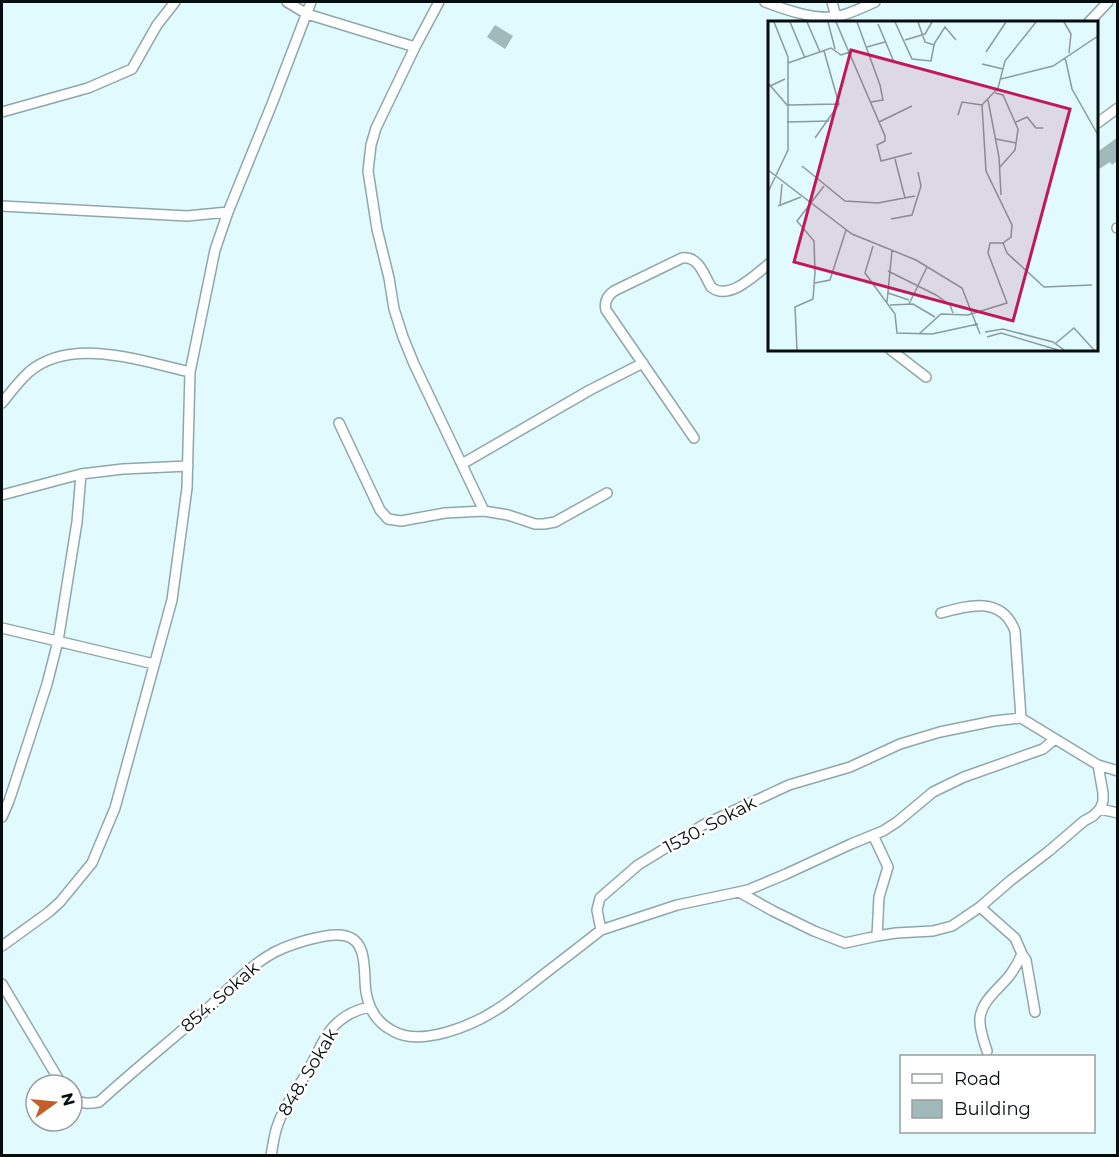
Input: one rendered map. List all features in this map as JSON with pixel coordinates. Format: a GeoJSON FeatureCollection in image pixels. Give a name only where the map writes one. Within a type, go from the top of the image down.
{"type":"FeatureCollection","features":[{"type":"Feature","properties":{"kind":"street"},"geometry":{"type":"LineString","coordinates":[[2,112],[88,88],[132,69],[157,25],[175,2]]}},
{"type":"Feature","properties":{"kind":"street"},"geometry":{"type":"LineString","coordinates":[[287,2],[307,14],[415,47]]}},
{"type":"Feature","properties":{"kind":"street"},"geometry":{"type":"LineString","coordinates":[[2,946],[60,902],[92,863],[115,808],[172,600],[187,488],[190,372],[215,250],[311,2]]}},
{"type":"Feature","properties":{"kind":"street"},"geometry":{"type":"LineString","coordinates":[[439,2],[373,136],[368,158],[368,171],[376,229],[400,330],[484,511]]}},
{"type":"Feature","properties":{"kind":"street"},"geometry":{"type":"LineString","coordinates":[[765,2],[795,12],[836,17],[875,2]]}},
{"type":"Feature","properties":{"kind":"street"},"geometry":{"type":"LineString","coordinates":[[832,2],[836,17]]}},
{"type":"Feature","properties":{"kind":"street"},"geometry":{"type":"LineString","coordinates":[[1090,21],[1108,2]]}},
{"type":"Feature","properties":{"kind":"street"},"geometry":{"type":"LineString","coordinates":[[1098,123],[1118,108]]}},
{"type":"Feature","properties":{"kind":"street"},"geometry":{"type":"LineString","coordinates":[[2,206],[187,216],[228,212]]}},
{"type":"Feature","properties":{"kind":"street"},"geometry":{"type":"LineString","coordinates":[[694,438],[606,310],[606,302],[610,294],[682,258],[695,260],[711,287],[719,292],[744,284],[768,265]]}},
{"type":"Feature","properties":{"kind":"street"},"geometry":{"type":"LineString","coordinates":[[892,351],[926,377]]}},
{"type":"Feature","properties":{"kind":"street"},"geometry":{"type":"LineString","coordinates":[[2,403],[35,367],[54,357],[72,354],[106,354],[190,372]]}},
{"type":"Feature","properties":{"kind":"street"},"geometry":{"type":"LineString","coordinates":[[462,464],[643,363]]}},
{"type":"Feature","properties":{"kind":"street"},"geometry":{"type":"LineString","coordinates":[[339,423],[380,510],[388,519],[401,521],[445,513],[484,511],[535,524],[549,523],[607,494]]}},
{"type":"Feature","properties":{"kind":"street"},"geometry":{"type":"LineString","coordinates":[[2,495],[81,474],[123,469],[188,466]]}},
{"type":"Feature","properties":{"kind":"street"},"geometry":{"type":"LineString","coordinates":[[2,817],[47,684],[58,641],[77,522],[81,474]]}},
{"type":"Feature","properties":{"kind":"street"},"geometry":{"type":"LineString","coordinates":[[941,613],[980,606],[998,609],[1009,619],[1016,638],[1021,718],[1098,765],[1118,771]]}},
{"type":"Feature","properties":{"kind":"street"},"geometry":{"type":"LineString","coordinates":[[2,628],[154,664]]}},
{"type":"Feature","properties":{"kind":"street","name":"1530. Sokak"},"geometry":{"type":"LineString","coordinates":[[602,930],[597,910],[600,898],[638,865],[703,825],[789,785],[849,767],[900,744],[940,732],[1021,718]]}},
{"type":"Feature","properties":{"kind":"street"},"geometry":{"type":"LineString","coordinates":[[369,1007],[384,1027],[397,1034],[413,1037],[439,1035],[470,1023],[496,1011],[602,930],[677,905],[748,890],[786,874],[884,831],[933,792],[964,777],[1043,749],[1055,739]]}},
{"type":"Feature","properties":{"kind":"street"},"geometry":{"type":"LineString","coordinates":[[739,892],[772,911],[845,943],[896,933],[933,931],[952,926],[980,907],[1100,809],[1103,793],[1098,765]]}},
{"type":"Feature","properties":{"kind":"street"},"geometry":{"type":"LineString","coordinates":[[1100,809],[1118,813]]}},
{"type":"Feature","properties":{"kind":"street"},"geometry":{"type":"LineString","coordinates":[[873,835],[888,867],[879,897],[877,936]]}},
{"type":"Feature","properties":{"kind":"street"},"geometry":{"type":"LineString","coordinates":[[980,907],[1015,938],[1026,960],[1035,1012]]}},
{"type":"Feature","properties":{"kind":"street","name":"854. Sokak"},"geometry":{"type":"LineString","coordinates":[[84,1104],[99,1102],[270,954],[299,943],[328,935],[347,936],[355,941],[364,960],[365,991],[369,1007]]}},
{"type":"Feature","properties":{"kind":"street"},"geometry":{"type":"LineString","coordinates":[[987,1051],[981,1032],[980,1017],[988,999],[1017,966],[1022,954]]}},
{"type":"Feature","properties":{"kind":"street"},"geometry":{"type":"LineString","coordinates":[[2,984],[55,1073]]}},
{"type":"Feature","properties":{"kind":"street","name":"848. Sokak"},"geometry":{"type":"LineString","coordinates":[[271,1155],[277,1126],[285,1107],[312,1064],[325,1037],[344,1017],[369,1007]]}},
{"type":"Feature","properties":{"kind":"building"},"geometry":{"type":"Polygon","coordinates":[[[495,25],[513,36],[505,49],[487,37],[495,25]]]}},
{"type":"Feature","properties":{"kind":"building"},"geometry":{"type":"Polygon","coordinates":[[[1118,137],[1118,160],[1112,165],[1110,162],[1098,170],[1098,152],[1118,137]]]}}]}
